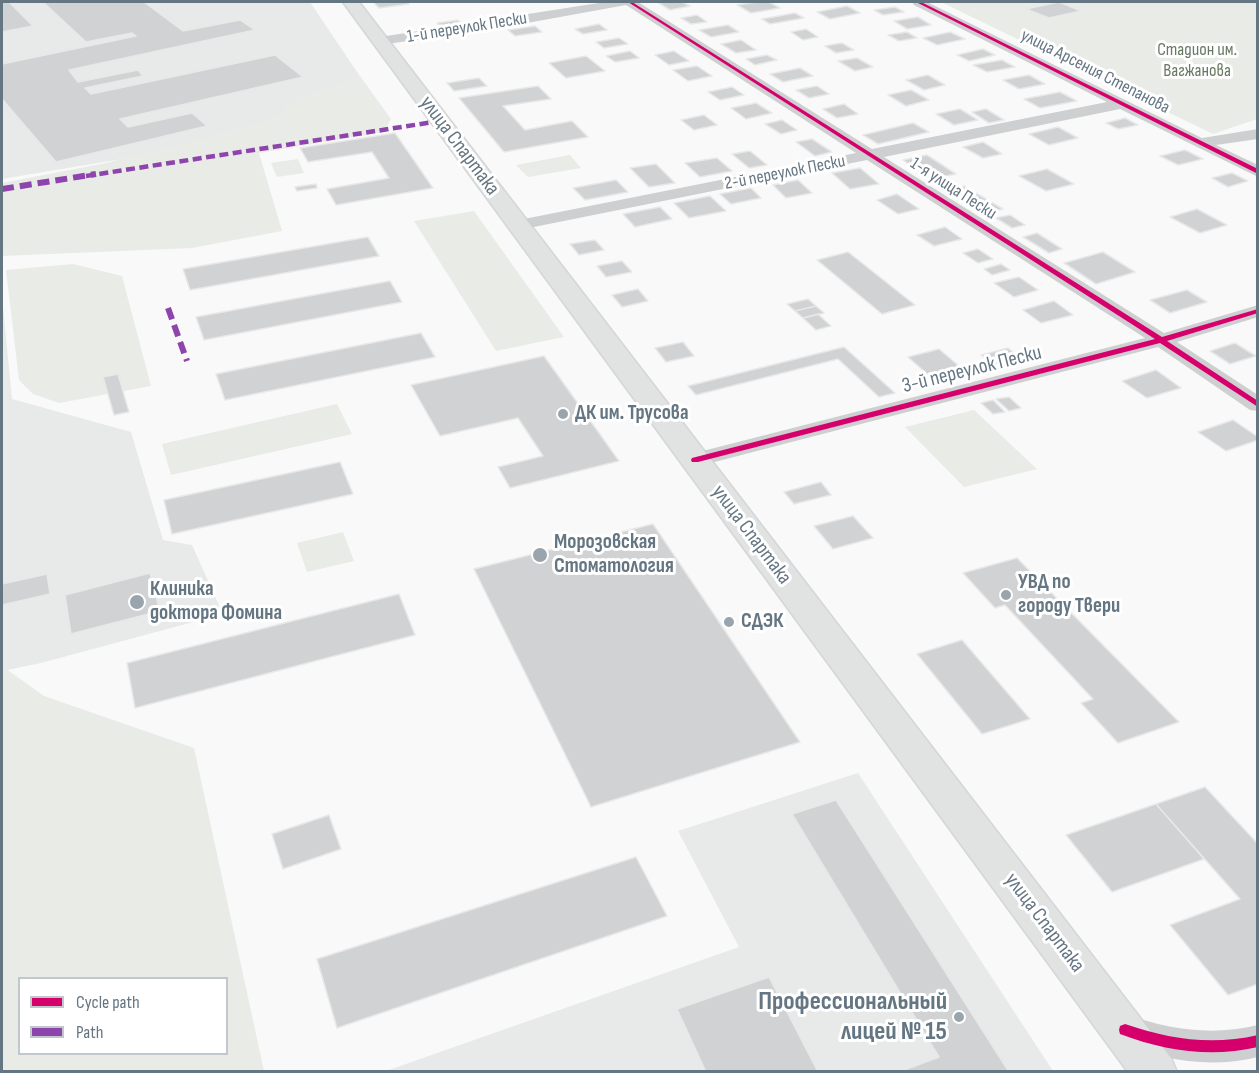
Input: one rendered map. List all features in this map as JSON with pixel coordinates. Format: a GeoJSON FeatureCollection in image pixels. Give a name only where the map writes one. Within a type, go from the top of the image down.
{"type":"FeatureCollection","features":[{"type":"Feature","properties":{"kind":"main road","name":"улица Спартака"},"geometry":{"type":"LineString","coordinates":[[351,2],[1154,1070]]}},
{"type":"Feature","properties":{"kind":"street","name":"1-й переулок Пески"},"geometry":{"type":"LineString","coordinates":[[380,41],[505,24],[624,2]]}},
{"type":"Feature","properties":{"kind":"street","name":"1-я улица Пески"},"geometry":{"type":"LineString","coordinates":[[630,2],[1161,340],[1257,405]]}},
{"type":"Feature","properties":{"kind":"street","name":"улица Арсения Степанова"},"geometry":{"type":"LineString","coordinates":[[918,2],[1257,172]]}},
{"type":"Feature","properties":{"kind":"street","name":"2-й переулок Пески"},"geometry":{"type":"LineString","coordinates":[[519,225],[1122,104]]}},
{"type":"Feature","properties":{"kind":"street"},"geometry":{"type":"LineString","coordinates":[[1199,143],[1257,134]]}},
{"type":"Feature","properties":{"kind":"street"},"geometry":{"type":"LineString","coordinates":[[1233,160],[1253,152]]}},
{"type":"Feature","properties":{"kind":"street","name":"3-й переулок Пески"},"geometry":{"type":"LineString","coordinates":[[695,460],[1161,340],[1257,311]]}},
{"type":"Feature","properties":{"kind":"street"},"geometry":{"type":"LineString","coordinates":[[1125,1030],[1161,1041],[1199,1047],[1236,1046],[1257,1041]]}},
{"type":"Feature","properties":{"kind":"shaded area"},"geometry":{"type":"Polygon","coordinates":[[[2,2],[310,2],[386,115],[2,179],[2,2]]]}},
{"type":"Feature","properties":{"kind":"shaded area"},"geometry":{"type":"Polygon","coordinates":[[[2,296],[12,399],[131,432],[163,540],[192,545],[223,614],[41,663],[7,670],[2,666],[2,296]]]}},
{"type":"Feature","properties":{"kind":"shaded area"},"geometry":{"type":"Polygon","coordinates":[[[858,773],[1053,1071],[383,1072],[739,947],[678,831],[858,773]]]}},
{"type":"Feature","properties":{"kind":"green space","name":"Стадион им. Вагжанова"},"geometry":{"type":"Polygon","coordinates":[[[941,2],[1257,2],[1257,119],[1213,134],[941,2]]]}},
{"type":"Feature","properties":{"kind":"green space"},"geometry":{"type":"Polygon","coordinates":[[[360,76],[391,119],[384,132],[259,153],[282,231],[192,248],[2,256],[2,183],[106,163],[269,121],[296,99],[360,76]]]}},
{"type":"Feature","properties":{"kind":"green space"},"geometry":{"type":"Polygon","coordinates":[[[570,155],[581,168],[528,177],[516,165],[570,155]]]}},
{"type":"Feature","properties":{"kind":"green space"},"geometry":{"type":"Polygon","coordinates":[[[298,159],[304,173],[277,177],[271,163],[298,159]]]}},
{"type":"Feature","properties":{"kind":"green space"},"geometry":{"type":"Polygon","coordinates":[[[474,211],[564,337],[496,351],[414,221],[474,211]]]}},
{"type":"Feature","properties":{"kind":"green space"},"geometry":{"type":"Polygon","coordinates":[[[73,264],[122,276],[151,386],[59,403],[33,394],[19,380],[6,270],[73,264]]]}},
{"type":"Feature","properties":{"kind":"green space"},"geometry":{"type":"Polygon","coordinates":[[[337,404],[352,434],[171,475],[162,444],[337,404]]]}},
{"type":"Feature","properties":{"kind":"green space"},"geometry":{"type":"Polygon","coordinates":[[[974,410],[1037,469],[964,487],[905,427],[974,410]]]}},
{"type":"Feature","properties":{"kind":"green space"},"geometry":{"type":"Polygon","coordinates":[[[343,532],[354,561],[307,572],[297,543],[343,532]]]}},
{"type":"Feature","properties":{"kind":"green space"},"geometry":{"type":"Polygon","coordinates":[[[2,666],[44,696],[194,748],[264,1071],[2,1071],[2,666]]]}},
{"type":"Feature","properties":{"kind":"building"},"geometry":{"type":"Polygon","coordinates":[[[2,2],[9,2],[33,26],[2,32],[2,2]]]}},
{"type":"Feature","properties":{"kind":"building"},"geometry":{"type":"Polygon","coordinates":[[[43,2],[144,2],[183,31],[240,20],[255,30],[69,70],[78,82],[138,70],[143,76],[85,88],[91,94],[275,55],[303,77],[120,119],[128,127],[192,113],[207,126],[56,162],[2,99],[2,64],[136,36],[132,33],[86,42],[43,2]]]}},
{"type":"Feature","properties":{"kind":"building"},"geometry":{"type":"Polygon","coordinates":[[[373,2],[406,2],[409,4],[379,8],[373,2]]]}},
{"type":"Feature","properties":{"kind":"building"},"geometry":{"type":"Polygon","coordinates":[[[657,2],[682,2],[690,6],[670,10],[657,2]]]}},
{"type":"Feature","properties":{"kind":"building"},"geometry":{"type":"Polygon","coordinates":[[[769,2],[780,8],[751,13],[737,5],[769,2]]]}},
{"type":"Feature","properties":{"kind":"building"},"geometry":{"type":"Polygon","coordinates":[[[1059,2],[1081,11],[1049,18],[1026,9],[1059,2]]]}},
{"type":"Feature","properties":{"kind":"building"},"geometry":{"type":"Polygon","coordinates":[[[847,6],[860,13],[830,19],[817,12],[847,6]]]}},
{"type":"Feature","properties":{"kind":"building"},"geometry":{"type":"Polygon","coordinates":[[[895,7],[904,12],[883,15],[874,10],[895,7]]]}},
{"type":"Feature","properties":{"kind":"building"},"geometry":{"type":"Polygon","coordinates":[[[795,13],[804,18],[770,24],[762,19],[795,13]]]}},
{"type":"Feature","properties":{"kind":"building"},"geometry":{"type":"Polygon","coordinates":[[[697,15],[707,22],[691,24],[681,18],[697,15]]]}},
{"type":"Feature","properties":{"kind":"building"},"geometry":{"type":"Polygon","coordinates":[[[918,17],[931,25],[907,29],[894,21],[918,17]]]}},
{"type":"Feature","properties":{"kind":"building"},"geometry":{"type":"Polygon","coordinates":[[[458,20],[463,25],[442,28],[437,23],[458,20]]]}},
{"type":"Feature","properties":{"kind":"building"},"geometry":{"type":"Polygon","coordinates":[[[599,24],[607,30],[583,34],[575,29],[599,24]]]}},
{"type":"Feature","properties":{"kind":"building"},"geometry":{"type":"Polygon","coordinates":[[[728,25],[739,32],[711,37],[699,30],[728,25]]]}},
{"type":"Feature","properties":{"kind":"building"},"geometry":{"type":"Polygon","coordinates":[[[535,26],[542,32],[515,36],[508,30],[535,26]]]}},
{"type":"Feature","properties":{"kind":"building"},"geometry":{"type":"Polygon","coordinates":[[[806,29],[818,37],[803,40],[791,32],[806,29]]]}},
{"type":"Feature","properties":{"kind":"building"},"geometry":{"type":"Polygon","coordinates":[[[907,32],[917,38],[899,41],[888,35],[907,32]]]}},
{"type":"Feature","properties":{"kind":"building"},"geometry":{"type":"Polygon","coordinates":[[[950,32],[965,39],[937,45],[923,38],[950,32]]]}},
{"type":"Feature","properties":{"kind":"building"},"geometry":{"type":"Polygon","coordinates":[[[619,38],[628,44],[604,48],[596,42],[619,38]]]}},
{"type":"Feature","properties":{"kind":"building"},"geometry":{"type":"Polygon","coordinates":[[[741,40],[756,50],[736,53],[721,44],[741,40]]]}},
{"type":"Feature","properties":{"kind":"building"},"geometry":{"type":"Polygon","coordinates":[[[842,43],[854,50],[836,53],[825,46],[842,43]]]}},
{"type":"Feature","properties":{"kind":"building"},"geometry":{"type":"Polygon","coordinates":[[[983,49],[995,55],[969,61],[957,55],[983,49]]]}},
{"type":"Feature","properties":{"kind":"building"},"geometry":{"type":"Polygon","coordinates":[[[630,51],[639,58],[615,62],[606,56],[630,51]]]}},
{"type":"Feature","properties":{"kind":"building"},"geometry":{"type":"Polygon","coordinates":[[[674,51],[689,61],[669,65],[655,55],[674,51]]]}},
{"type":"Feature","properties":{"kind":"building"},"geometry":{"type":"Polygon","coordinates":[[[767,55],[777,60],[755,65],[746,59],[767,55]]]}},
{"type":"Feature","properties":{"kind":"building"},"geometry":{"type":"Polygon","coordinates":[[[586,56],[605,71],[566,78],[549,63],[586,56]]]}},
{"type":"Feature","properties":{"kind":"building"},"geometry":{"type":"Polygon","coordinates":[[[857,58],[873,67],[855,71],[838,61],[857,58]]]}},
{"type":"Feature","properties":{"kind":"building"},"geometry":{"type":"Polygon","coordinates":[[[1002,60],[1015,67],[987,72],[973,65],[1002,60]]]}},
{"type":"Feature","properties":{"kind":"building"},"geometry":{"type":"Polygon","coordinates":[[[697,66],[712,76],[688,81],[673,70],[697,66]]]}},
{"type":"Feature","properties":{"kind":"building"},"geometry":{"type":"Polygon","coordinates":[[[800,68],[813,76],[783,82],[770,74],[800,68]]]}},
{"type":"Feature","properties":{"kind":"building"},"geometry":{"type":"Polygon","coordinates":[[[928,75],[945,85],[924,90],[906,80],[928,75]]]}},
{"type":"Feature","properties":{"kind":"building"},"geometry":{"type":"Polygon","coordinates":[[[1029,75],[1045,84],[1019,89],[1003,80],[1029,75]]]}},
{"type":"Feature","properties":{"kind":"building"},"geometry":{"type":"Polygon","coordinates":[[[479,78],[487,86],[454,91],[447,83],[479,78]]]}},
{"type":"Feature","properties":{"kind":"building"},"geometry":{"type":"Polygon","coordinates":[[[538,86],[551,99],[503,106],[525,130],[572,121],[588,137],[504,152],[459,98],[538,86]]]}},
{"type":"Feature","properties":{"kind":"building"},"geometry":{"type":"Polygon","coordinates":[[[817,86],[829,94],[809,98],[796,90],[817,86]]]}},
{"type":"Feature","properties":{"kind":"building"},"geometry":{"type":"Polygon","coordinates":[[[732,87],[744,95],[720,100],[708,92],[732,87]]]}},
{"type":"Feature","properties":{"kind":"building"},"geometry":{"type":"Polygon","coordinates":[[[911,90],[929,100],[906,106],[888,95],[911,90]]]}},
{"type":"Feature","properties":{"kind":"building"},"geometry":{"type":"Polygon","coordinates":[[[1060,92],[1077,101],[1040,108],[1024,99],[1060,92]]]}},
{"type":"Feature","properties":{"kind":"building"},"geometry":{"type":"Polygon","coordinates":[[[756,103],[772,113],[746,119],[731,108],[756,103]]]}},
{"type":"Feature","properties":{"kind":"building"},"geometry":{"type":"Polygon","coordinates":[[[844,104],[858,114],[837,118],[823,109],[844,104]]]}},
{"type":"Feature","properties":{"kind":"building"},"geometry":{"type":"Polygon","coordinates":[[[960,109],[978,120],[954,125],[936,114],[960,109]]]}},
{"type":"Feature","properties":{"kind":"building"},"geometry":{"type":"Polygon","coordinates":[[[986,109],[1004,120],[989,123],[972,112],[986,109]]]}},
{"type":"Feature","properties":{"kind":"building"},"geometry":{"type":"Polygon","coordinates":[[[704,115],[717,125],[694,130],[681,120],[704,115]]]}},
{"type":"Feature","properties":{"kind":"building"},"geometry":{"type":"Polygon","coordinates":[[[1125,118],[1138,125],[1118,129],[1106,123],[1125,118]]]}},
{"type":"Feature","properties":{"kind":"building"},"geometry":{"type":"Polygon","coordinates":[[[782,120],[797,130],[781,134],[765,124],[782,120]]]}},
{"type":"Feature","properties":{"kind":"building"},"geometry":{"type":"Polygon","coordinates":[[[913,123],[929,132],[878,144],[863,135],[913,123]]]}},
{"type":"Feature","properties":{"kind":"building"},"geometry":{"type":"Polygon","coordinates":[[[1058,127],[1078,138],[1049,145],[1029,134],[1058,127]]]}},
{"type":"Feature","properties":{"kind":"building"},"geometry":{"type":"Polygon","coordinates":[[[395,133],[433,188],[336,205],[327,189],[389,178],[372,152],[308,162],[300,148],[395,133]]]}},
{"type":"Feature","properties":{"kind":"building"},"geometry":{"type":"Polygon","coordinates":[[[812,139],[832,152],[815,156],[796,142],[812,139]]]}},
{"type":"Feature","properties":{"kind":"building"},"geometry":{"type":"Polygon","coordinates":[[[983,142],[1002,154],[983,158],[963,147],[983,142]]]}},
{"type":"Feature","properties":{"kind":"building"},"geometry":{"type":"Polygon","coordinates":[[[1185,150],[1203,159],[1178,165],[1160,156],[1185,150]]]}},
{"type":"Feature","properties":{"kind":"building"},"geometry":{"type":"Polygon","coordinates":[[[750,151],[767,165],[749,168],[732,154],[750,151]]]}},
{"type":"Feature","properties":{"kind":"building"},"geometry":{"type":"Polygon","coordinates":[[[927,155],[956,174],[931,179],[903,160],[927,155]]]}},
{"type":"Feature","properties":{"kind":"building"},"geometry":{"type":"Polygon","coordinates":[[[717,158],[732,171],[700,177],[685,163],[717,158]]]}},
{"type":"Feature","properties":{"kind":"building"},"geometry":{"type":"Polygon","coordinates":[[[656,164],[675,183],[649,187],[630,168],[656,164]]]}},
{"type":"Feature","properties":{"kind":"building"},"geometry":{"type":"Polygon","coordinates":[[[860,168],[879,184],[850,189],[832,173],[860,168]]]}},
{"type":"Feature","properties":{"kind":"building"},"geometry":{"type":"Polygon","coordinates":[[[1047,169],[1074,184],[1046,191],[1019,176],[1047,169]]]}},
{"type":"Feature","properties":{"kind":"building"},"geometry":{"type":"Polygon","coordinates":[[[1232,173],[1248,181],[1228,187],[1212,178],[1232,173]]]}},
{"type":"Feature","properties":{"kind":"building"},"geometry":{"type":"Polygon","coordinates":[[[616,180],[628,192],[585,200],[573,188],[616,180]]]}},
{"type":"Feature","properties":{"kind":"building"},"geometry":{"type":"Polygon","coordinates":[[[798,180],[812,193],[786,198],[773,185],[798,180]]]}},
{"type":"Feature","properties":{"kind":"building"},"geometry":{"type":"Polygon","coordinates":[[[316,184],[317,188],[297,191],[295,187],[316,184]]]}},
{"type":"Feature","properties":{"kind":"building"},"geometry":{"type":"Polygon","coordinates":[[[964,186],[1003,209],[987,213],[948,190],[964,186]]]}},
{"type":"Feature","properties":{"kind":"building"},"geometry":{"type":"Polygon","coordinates":[[[751,188],[761,198],[731,204],[720,194],[751,188]]]}},
{"type":"Feature","properties":{"kind":"building"},"geometry":{"type":"Polygon","coordinates":[[[897,194],[919,209],[898,214],[877,200],[897,194]]]}},
{"type":"Feature","properties":{"kind":"building"},"geometry":{"type":"Polygon","coordinates":[[[710,196],[726,211],[689,218],[674,203],[710,196]]]}},
{"type":"Feature","properties":{"kind":"building"},"geometry":{"type":"Polygon","coordinates":[[[660,207],[672,219],[635,227],[623,214],[660,207]]]}},
{"type":"Feature","properties":{"kind":"building"},"geometry":{"type":"Polygon","coordinates":[[[1197,209],[1227,225],[1200,233],[1170,217],[1197,209]]]}},
{"type":"Feature","properties":{"kind":"building"},"geometry":{"type":"Polygon","coordinates":[[[1010,215],[1025,225],[1012,228],[996,218],[1010,215]]]}},
{"type":"Feature","properties":{"kind":"building"},"geometry":{"type":"Polygon","coordinates":[[[945,227],[962,239],[934,246],[917,235],[945,227]]]}},
{"type":"Feature","properties":{"kind":"building"},"geometry":{"type":"Polygon","coordinates":[[[1037,233],[1062,249],[1049,253],[1023,237],[1037,233]]]}},
{"type":"Feature","properties":{"kind":"building"},"geometry":{"type":"Polygon","coordinates":[[[368,237],[379,256],[190,290],[183,269],[368,237]]]}},
{"type":"Feature","properties":{"kind":"building"},"geometry":{"type":"Polygon","coordinates":[[[595,240],[604,250],[579,255],[570,244],[595,240]]]}},
{"type":"Feature","properties":{"kind":"building"},"geometry":{"type":"Polygon","coordinates":[[[978,249],[993,259],[978,263],[963,253],[978,249]]]}},
{"type":"Feature","properties":{"kind":"building"},"geometry":{"type":"Polygon","coordinates":[[[848,252],[915,305],[882,314],[817,260],[848,252]]]}},
{"type":"Feature","properties":{"kind":"building"},"geometry":{"type":"Polygon","coordinates":[[[1103,252],[1135,272],[1096,284],[1064,263],[1103,252]]]}},
{"type":"Feature","properties":{"kind":"building"},"geometry":{"type":"Polygon","coordinates":[[[622,261],[632,272],[606,277],[597,266],[622,261]]]}},
{"type":"Feature","properties":{"kind":"building"},"geometry":{"type":"Polygon","coordinates":[[[1001,264],[1010,270],[992,275],[984,269],[1001,264]]]}},
{"type":"Feature","properties":{"kind":"building"},"geometry":{"type":"Polygon","coordinates":[[[1019,277],[1038,290],[1014,297],[994,283],[1019,277]]]}},
{"type":"Feature","properties":{"kind":"building"},"geometry":{"type":"Polygon","coordinates":[[[390,281],[402,302],[204,340],[196,317],[390,281]]]}},
{"type":"Feature","properties":{"kind":"building"},"geometry":{"type":"Polygon","coordinates":[[[638,289],[648,301],[622,307],[612,295],[638,289]]]}},
{"type":"Feature","properties":{"kind":"building"},"geometry":{"type":"Polygon","coordinates":[[[1187,290],[1207,302],[1170,313],[1150,300],[1187,290]]]}},
{"type":"Feature","properties":{"kind":"building"},"geometry":{"type":"Polygon","coordinates":[[[808,299],[816,306],[795,311],[787,304],[808,299]]]}},
{"type":"Feature","properties":{"kind":"building"},"geometry":{"type":"Polygon","coordinates":[[[1054,301],[1073,315],[1041,323],[1023,310],[1054,301]]]}},
{"type":"Feature","properties":{"kind":"building"},"geometry":{"type":"Polygon","coordinates":[[[816,306],[824,313],[803,318],[795,311],[816,306]]]}},
{"type":"Feature","properties":{"kind":"building"},"geometry":{"type":"Polygon","coordinates":[[[818,314],[831,326],[816,330],[803,318],[818,314]]]}},
{"type":"Feature","properties":{"kind":"building"},"geometry":{"type":"Polygon","coordinates":[[[421,333],[435,357],[225,400],[216,374],[421,333]]]}},
{"type":"Feature","properties":{"kind":"building"},"geometry":{"type":"Polygon","coordinates":[[[683,342],[694,356],[666,362],[655,348],[683,342]]]}},
{"type":"Feature","properties":{"kind":"building"},"geometry":{"type":"Polygon","coordinates":[[[1235,343],[1256,356],[1230,364],[1210,351],[1235,343]]]}},
{"type":"Feature","properties":{"kind":"building"},"geometry":{"type":"Polygon","coordinates":[[[844,347],[895,393],[879,397],[838,359],[696,395],[688,386],[844,347]]]}},
{"type":"Feature","properties":{"kind":"building"},"geometry":{"type":"Polygon","coordinates":[[[1008,348],[1020,358],[993,365],[981,355],[1008,348]]]}},
{"type":"Feature","properties":{"kind":"building"},"geometry":{"type":"Polygon","coordinates":[[[939,349],[966,372],[934,380],[908,357],[939,349]]]}},
{"type":"Feature","properties":{"kind":"building"},"geometry":{"type":"Polygon","coordinates":[[[544,356],[619,461],[510,488],[498,467],[543,456],[518,418],[440,436],[411,385],[544,356]]]}},
{"type":"Feature","properties":{"kind":"building"},"geometry":{"type":"Polygon","coordinates":[[[1156,370],[1181,388],[1147,398],[1122,381],[1156,370]]]}},
{"type":"Feature","properties":{"kind":"building"},"geometry":{"type":"Polygon","coordinates":[[[118,374],[129,412],[114,415],[103,377],[118,374]]]}},
{"type":"Feature","properties":{"kind":"building"},"geometry":{"type":"Polygon","coordinates":[[[1009,397],[1021,408],[1009,411],[996,399],[1009,397]]]}},
{"type":"Feature","properties":{"kind":"building"},"geometry":{"type":"Polygon","coordinates":[[[993,400],[1005,412],[993,414],[981,403],[993,400]]]}},
{"type":"Feature","properties":{"kind":"building"},"geometry":{"type":"Polygon","coordinates":[[[1233,420],[1258,437],[1258,440],[1226,451],[1198,432],[1233,420]]]}},
{"type":"Feature","properties":{"kind":"building"},"geometry":{"type":"Polygon","coordinates":[[[340,462],[353,494],[172,534],[164,500],[340,462]]]}},
{"type":"Feature","properties":{"kind":"building"},"geometry":{"type":"Polygon","coordinates":[[[821,482],[831,495],[794,504],[784,492],[821,482]]]}},
{"type":"Feature","properties":{"kind":"building"},"geometry":{"type":"Polygon","coordinates":[[[853,516],[873,538],[833,549],[814,526],[853,516]]]}},
{"type":"Feature","properties":{"kind":"building"},"geometry":{"type":"Polygon","coordinates":[[[653,524],[800,742],[591,807],[474,569],[653,524]]]}},
{"type":"Feature","properties":{"kind":"building"},"geometry":{"type":"Polygon","coordinates":[[[1017,558],[1179,722],[1118,743],[1081,703],[1093,699],[1005,605],[995,608],[963,573],[1017,558]]]}},
{"type":"Feature","properties":{"kind":"building"},"geometry":{"type":"Polygon","coordinates":[[[150,573],[160,611],[71,634],[65,595],[150,573]]]}},
{"type":"Feature","properties":{"kind":"building"},"geometry":{"type":"Polygon","coordinates":[[[47,574],[50,594],[2,605],[2,584],[47,574]]]}},
{"type":"Feature","properties":{"kind":"building"},"geometry":{"type":"Polygon","coordinates":[[[399,594],[415,635],[135,708],[127,663],[399,594]]]}},
{"type":"Feature","properties":{"kind":"building"},"geometry":{"type":"Polygon","coordinates":[[[962,640],[1030,719],[982,734],[917,654],[962,640]]]}},
{"type":"Feature","properties":{"kind":"building"},"geometry":{"type":"Polygon","coordinates":[[[1205,787],[1258,844],[1258,984],[1228,995],[1170,925],[1240,899],[1156,804],[1205,787]]]}},
{"type":"Feature","properties":{"kind":"building"},"geometry":{"type":"Polygon","coordinates":[[[836,800],[1009,1072],[899,1072],[939,1057],[792,814],[836,800]]]}},
{"type":"Feature","properties":{"kind":"building"},"geometry":{"type":"Polygon","coordinates":[[[1156,804],[1204,859],[1112,892],[1066,835],[1156,804]]]}},
{"type":"Feature","properties":{"kind":"building"},"geometry":{"type":"Polygon","coordinates":[[[329,815],[341,849],[283,869],[272,834],[329,815]]]}},
{"type":"Feature","properties":{"kind":"building"},"geometry":{"type":"Polygon","coordinates":[[[636,857],[667,916],[337,1028],[317,959],[636,857]]]}},
{"type":"Feature","properties":{"kind":"building"},"geometry":{"type":"Polygon","coordinates":[[[769,977],[818,1072],[706,1072],[677,1009],[769,977]]]}},
{"type":"Feature","properties":{"kind":"marked path"},"geometry":{"type":"LineString","coordinates":[[2,189],[440,121]]}},
{"type":"Feature","properties":{"kind":"marked path"},"geometry":{"type":"LineString","coordinates":[[168,308],[187,361]]}},
{"type":"Feature","properties":{"kind":"cycle path"},"geometry":{"type":"LineString","coordinates":[[630,2],[1161,340],[1258,405]]}},
{"type":"Feature","properties":{"kind":"cycle path"},"geometry":{"type":"LineString","coordinates":[[918,2],[1258,172]]}},
{"type":"Feature","properties":{"kind":"cycle path"},"geometry":{"type":"LineString","coordinates":[[695,460],[1161,340],[1258,311]]}},
{"type":"Feature","properties":{"kind":"cycle path"},"geometry":{"type":"LineString","coordinates":[[1125,1030],[1174,1044],[1191,1046],[1224,1047],[1258,1041]]}},
{"type":"Feature","properties":{"kind":"place","name":"ДК им. Трусова"},"geometry":{"type":"Point","coordinates":[563,414]}},
{"type":"Feature","properties":{"kind":"place","name":"Морозовская Стоматология"},"geometry":{"type":"Point","coordinates":[540,555]}},
{"type":"Feature","properties":{"kind":"place","name":"УВД по городу Твери"},"geometry":{"type":"Point","coordinates":[1006,595]}},
{"type":"Feature","properties":{"kind":"place","name":"Клиника доктора Фомина"},"geometry":{"type":"Point","coordinates":[137,602]}},
{"type":"Feature","properties":{"kind":"place","name":"СДЭК"},"geometry":{"type":"Point","coordinates":[729,622]}},
{"type":"Feature","properties":{"kind":"place","name":"Профессиональный лицей № 15"},"geometry":{"type":"Point","coordinates":[959,1017]}}]}
